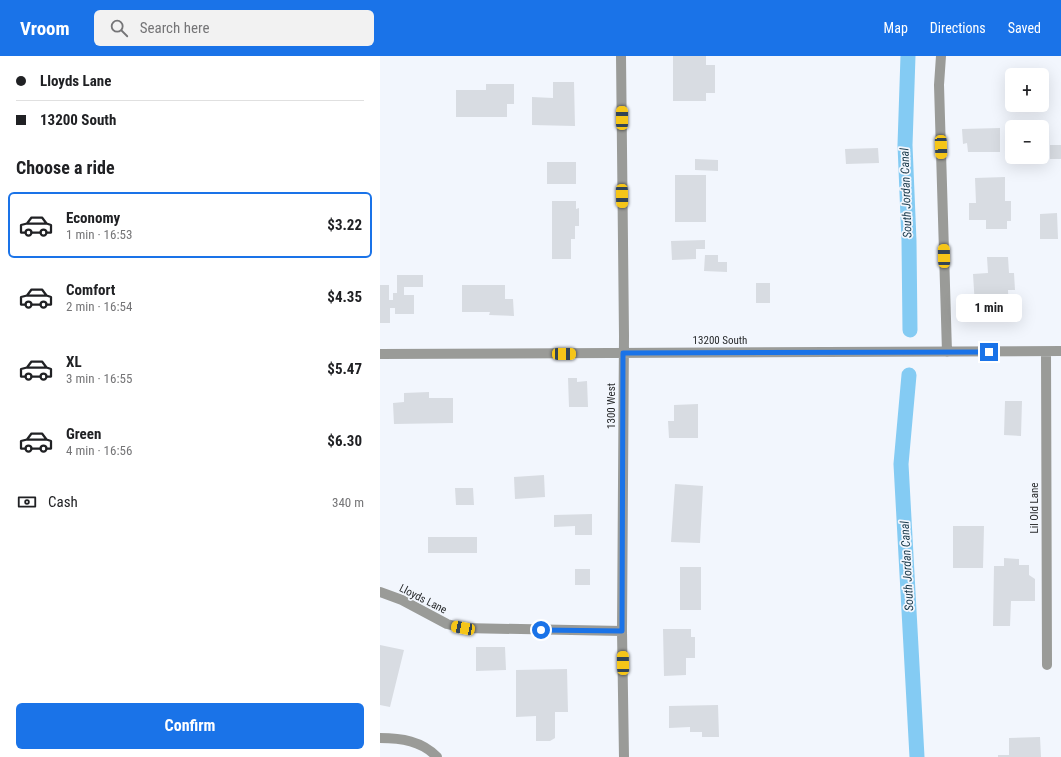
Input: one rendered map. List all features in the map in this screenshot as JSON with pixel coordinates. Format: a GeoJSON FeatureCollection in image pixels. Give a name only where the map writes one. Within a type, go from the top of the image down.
{"type":"FeatureCollection","features":[{"type":"Feature","properties":{"kind":"street","name":"1300 West"},"geometry":{"type":"LineString","coordinates":[[621,56],[623,353],[622,631],[624,757]]}},
{"type":"Feature","properties":{"kind":"street"},"geometry":{"type":"LineString","coordinates":[[941,56],[939,85],[947,352]]}},
{"type":"Feature","properties":{"kind":"street","name":"Lil Old Lane"},"geometry":{"type":"LineString","coordinates":[[1046,352],[1047,665]]}},
{"type":"Feature","properties":{"kind":"street","name":"13200 South"},"geometry":{"type":"LineString","coordinates":[[380,354],[1061,352]]}},
{"type":"Feature","properties":{"kind":"street","name":"Lloyds Lane"},"geometry":{"type":"LineString","coordinates":[[380,592],[402,600],[446,624],[463,628],[622,631]]}},
{"type":"Feature","properties":{"kind":"street"},"geometry":{"type":"LineString","coordinates":[[380,738],[408,740],[423,746],[437,757]]}},
{"type":"Feature","properties":{"kind":"building"},"geometry":{"type":"Polygon","coordinates":[[[673,56],[706,56],[706,65],[715,65],[715,93],[706,93],[706,101],[673,101],[673,56]]]}},
{"type":"Feature","properties":{"kind":"building"},"geometry":{"type":"Polygon","coordinates":[[[553,82],[574,82],[575,126],[532,125],[532,97],[553,98],[553,82]]]}},
{"type":"Feature","properties":{"kind":"building"},"geometry":{"type":"Polygon","coordinates":[[[486,84],[514,84],[514,104],[507,104],[507,117],[456,117],[456,90],[486,90],[486,84]]]}},
{"type":"Feature","properties":{"kind":"building"},"geometry":{"type":"Polygon","coordinates":[[[1000,128],[1000,152],[968,152],[967,143],[963,144],[962,129],[1000,128]]]}},
{"type":"Feature","properties":{"kind":"building"},"geometry":{"type":"Polygon","coordinates":[[[1050,145],[1061,145],[1061,159],[1050,159],[1050,145]]]}},
{"type":"Feature","properties":{"kind":"building"},"geometry":{"type":"Polygon","coordinates":[[[878,148],[879,163],[846,164],[845,149],[878,148]]]}},
{"type":"Feature","properties":{"kind":"building"},"geometry":{"type":"Polygon","coordinates":[[[695,159],[718,160],[718,171],[695,170],[695,159]]]}},
{"type":"Feature","properties":{"kind":"building"},"geometry":{"type":"Polygon","coordinates":[[[547,162],[576,162],[576,184],[547,184],[547,162]]]}},
{"type":"Feature","properties":{"kind":"building"},"geometry":{"type":"Polygon","coordinates":[[[675,175],[706,175],[706,222],[675,222],[675,175]]]}},
{"type":"Feature","properties":{"kind":"building"},"geometry":{"type":"Polygon","coordinates":[[[1005,177],[1005,201],[1011,201],[1011,221],[1007,221],[1007,229],[986,229],[986,220],[969,220],[969,203],[976,203],[975,178],[1005,177]]]}},
{"type":"Feature","properties":{"kind":"building"},"geometry":{"type":"Polygon","coordinates":[[[552,201],[576,201],[576,209],[579,208],[579,226],[575,226],[575,239],[571,239],[571,259],[552,259],[552,201]]]}},
{"type":"Feature","properties":{"kind":"building"},"geometry":{"type":"Polygon","coordinates":[[[1057,213],[1058,239],[1040,239],[1040,214],[1057,213]]]}},
{"type":"Feature","properties":{"kind":"building"},"geometry":{"type":"Polygon","coordinates":[[[705,240],[705,249],[696,249],[696,259],[672,260],[671,241],[705,240]]]}},
{"type":"Feature","properties":{"kind":"building"},"geometry":{"type":"Polygon","coordinates":[[[705,255],[718,255],[718,262],[727,262],[727,272],[704,271],[705,255]]]}},
{"type":"Feature","properties":{"kind":"building"},"geometry":{"type":"Polygon","coordinates":[[[987,257],[1008,257],[1009,273],[1014,273],[1015,290],[1008,290],[1009,315],[979,316],[979,306],[975,306],[973,274],[988,273],[987,257]]]}},
{"type":"Feature","properties":{"kind":"building"},"geometry":{"type":"Polygon","coordinates":[[[397,275],[423,275],[423,287],[404,287],[404,295],[414,295],[414,314],[395,314],[395,308],[390,308],[390,323],[380,323],[380,285],[389,285],[389,300],[393,300],[393,293],[397,293],[397,275]]]}},
{"type":"Feature","properties":{"kind":"building"},"geometry":{"type":"Polygon","coordinates":[[[756,283],[770,283],[770,303],[756,303],[756,283]]]}},
{"type":"Feature","properties":{"kind":"building"},"geometry":{"type":"Polygon","coordinates":[[[462,285],[505,285],[505,299],[513,299],[514,316],[489,315],[490,312],[462,312],[462,285]]]}},
{"type":"Feature","properties":{"kind":"building"},"geometry":{"type":"Polygon","coordinates":[[[568,378],[577,378],[577,382],[587,381],[588,407],[569,407],[568,378]]]}},
{"type":"Feature","properties":{"kind":"building"},"geometry":{"type":"Polygon","coordinates":[[[429,392],[429,398],[453,398],[453,423],[394,424],[393,403],[404,402],[404,393],[429,392]]]}},
{"type":"Feature","properties":{"kind":"building"},"geometry":{"type":"Polygon","coordinates":[[[1005,401],[1022,401],[1021,436],[1004,435],[1005,401]]]}},
{"type":"Feature","properties":{"kind":"building"},"geometry":{"type":"Polygon","coordinates":[[[698,404],[698,438],[669,438],[668,421],[674,421],[674,405],[698,404]]]}},
{"type":"Feature","properties":{"kind":"building"},"geometry":{"type":"Polygon","coordinates":[[[544,475],[545,497],[515,499],[514,477],[544,475]]]}},
{"type":"Feature","properties":{"kind":"building"},"geometry":{"type":"Polygon","coordinates":[[[675,484],[703,486],[700,543],[671,542],[675,484]]]}},
{"type":"Feature","properties":{"kind":"building"},"geometry":{"type":"Polygon","coordinates":[[[455,488],[473,488],[474,505],[456,505],[455,488]]]}},
{"type":"Feature","properties":{"kind":"building"},"geometry":{"type":"Polygon","coordinates":[[[592,514],[592,535],[575,535],[575,526],[554,527],[554,515],[592,514]]]}},
{"type":"Feature","properties":{"kind":"building"},"geometry":{"type":"Polygon","coordinates":[[[953,526],[984,526],[983,568],[953,568],[953,526]]]}},
{"type":"Feature","properties":{"kind":"building"},"geometry":{"type":"Polygon","coordinates":[[[428,537],[477,537],[477,553],[428,553],[428,537]]]}},
{"type":"Feature","properties":{"kind":"building"},"geometry":{"type":"Polygon","coordinates":[[[1004,558],[1019,559],[1019,565],[1029,565],[1029,575],[1035,579],[1035,601],[1011,601],[1010,626],[993,626],[994,566],[1004,566],[1004,558]]]}},
{"type":"Feature","properties":{"kind":"building"},"geometry":{"type":"Polygon","coordinates":[[[680,567],[701,567],[701,610],[680,610],[680,567]]]}},
{"type":"Feature","properties":{"kind":"building"},"geometry":{"type":"Polygon","coordinates":[[[575,569],[590,569],[590,585],[575,585],[575,569]]]}},
{"type":"Feature","properties":{"kind":"building"},"geometry":{"type":"Polygon","coordinates":[[[663,629],[691,629],[691,637],[695,637],[695,658],[686,658],[686,675],[664,676],[663,629]]]}},
{"type":"Feature","properties":{"kind":"building"},"geometry":{"type":"Polygon","coordinates":[[[380,645],[404,650],[390,707],[380,705],[380,645]]]}},
{"type":"Feature","properties":{"kind":"building"},"geometry":{"type":"Polygon","coordinates":[[[476,647],[505,647],[506,670],[476,671],[476,647]]]}},
{"type":"Feature","properties":{"kind":"building"},"geometry":{"type":"Polygon","coordinates":[[[567,669],[568,712],[555,712],[555,738],[550,741],[536,741],[536,716],[516,717],[516,670],[567,669]]]}},
{"type":"Feature","properties":{"kind":"building"},"geometry":{"type":"Polygon","coordinates":[[[718,705],[719,737],[702,737],[702,732],[690,732],[690,727],[669,728],[669,706],[718,705]]]}},
{"type":"Feature","properties":{"kind":"building"},"geometry":{"type":"Polygon","coordinates":[[[1040,737],[1041,757],[998,757],[998,755],[1009,755],[1009,738],[1040,737]]]}},
{"type":"Feature","properties":{"kind":"waterway","name":"South Jordan Canal"},"geometry":{"type":"LineString","coordinates":[[908,56],[905,145],[909,241],[910,330]]}},
{"type":"Feature","properties":{"kind":"waterway","name":"South Jordan Canal"},"geometry":{"type":"LineString","coordinates":[[909,375],[901,464],[917,757]]}},
{"type":"Feature","properties":{"kind":"route"},"geometry":{"type":"LineString","coordinates":[[541,630],[622,631],[623,353],[989,352]]}}]}
